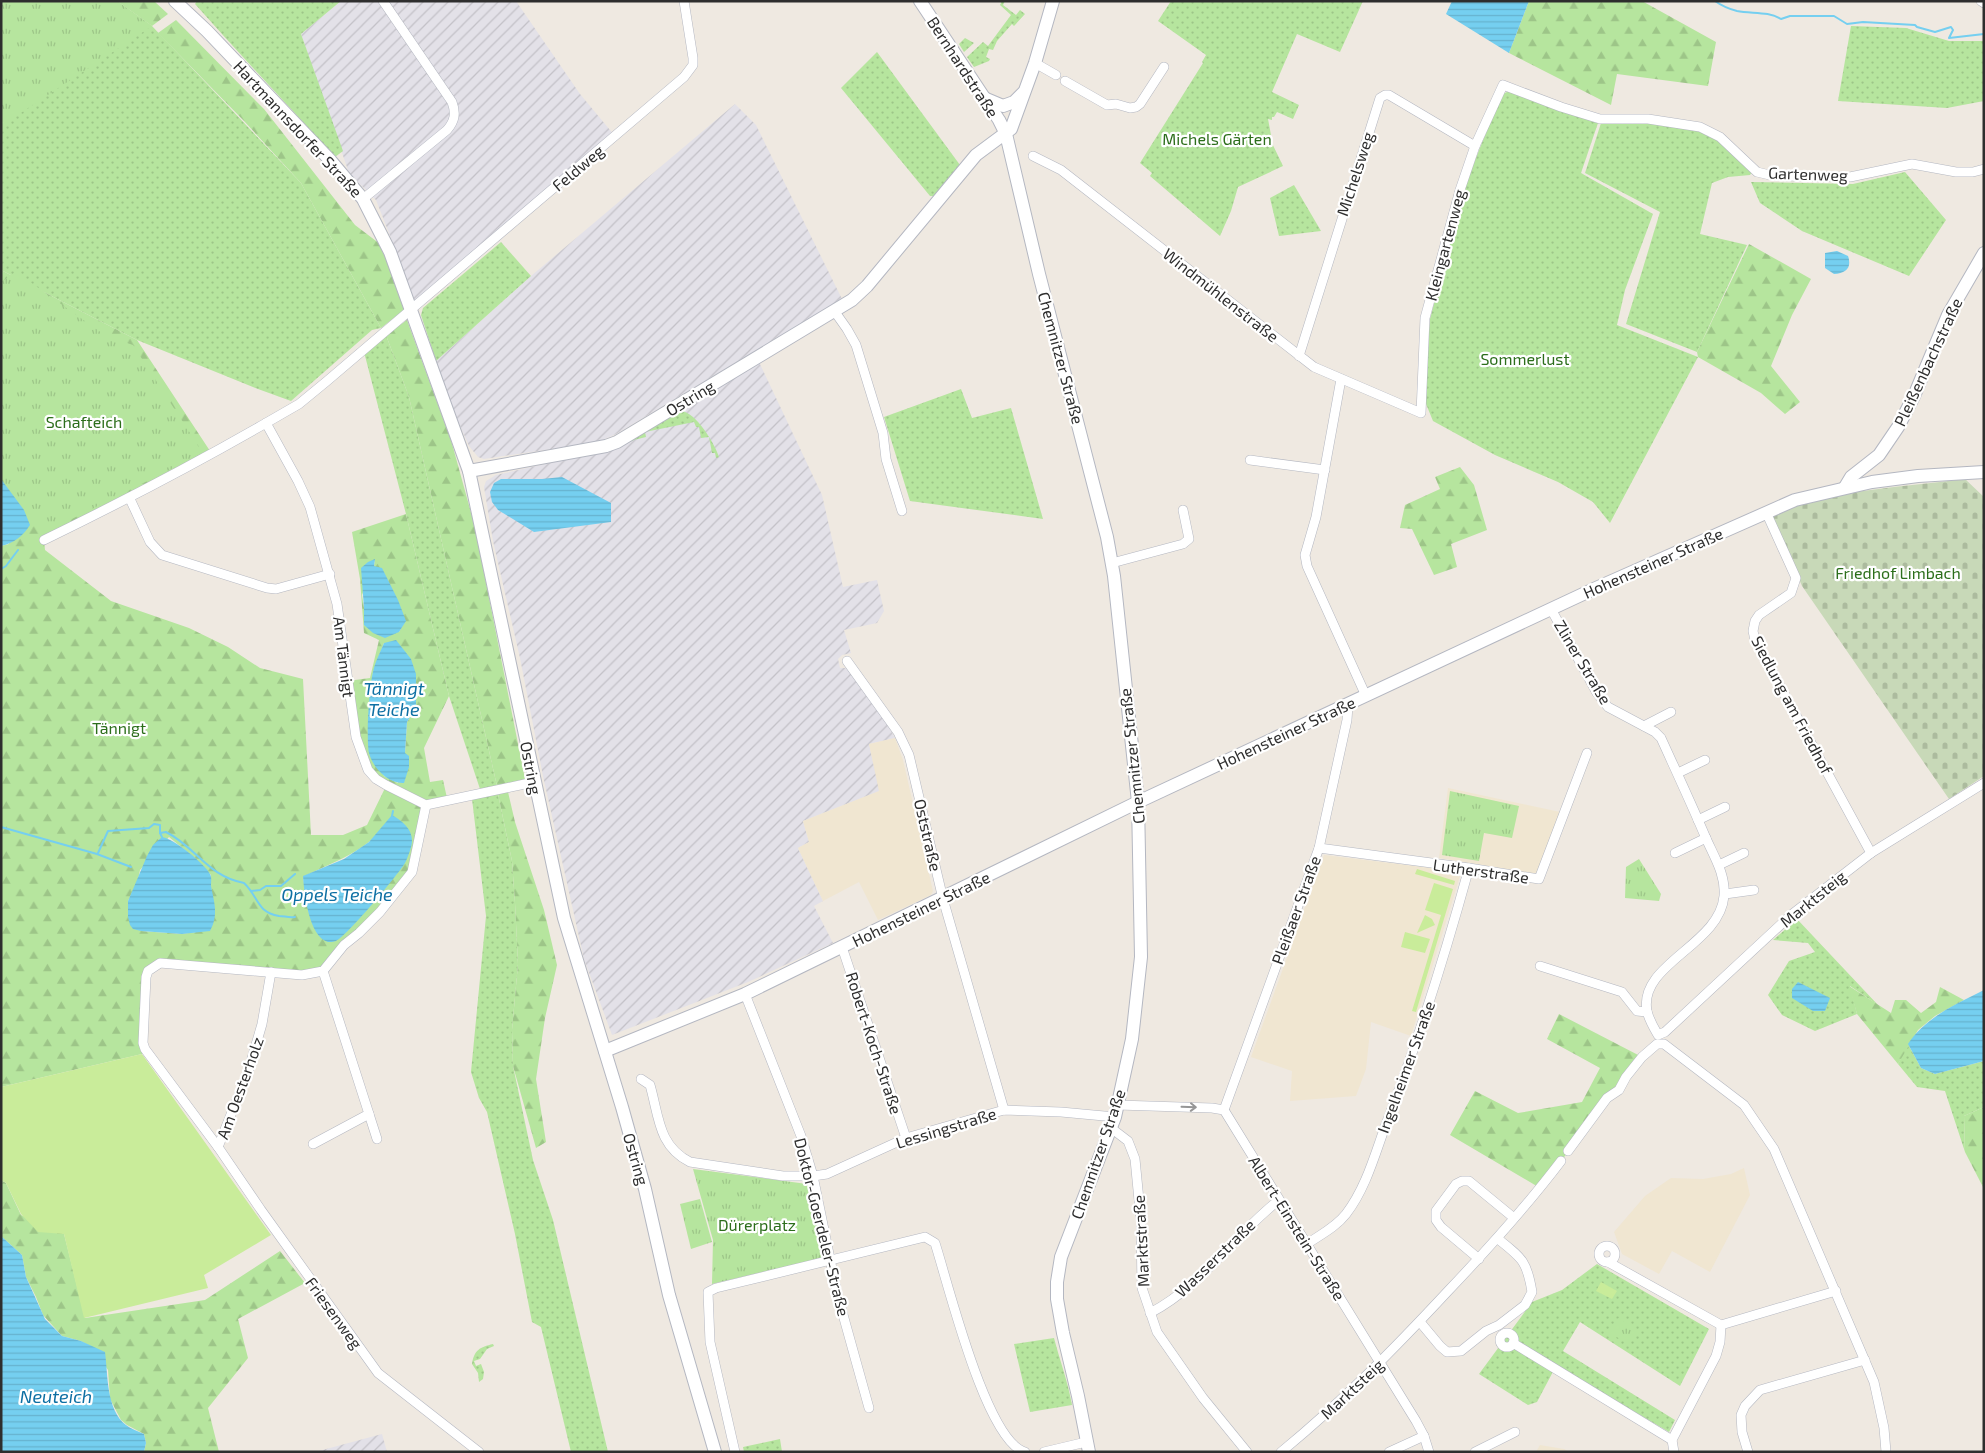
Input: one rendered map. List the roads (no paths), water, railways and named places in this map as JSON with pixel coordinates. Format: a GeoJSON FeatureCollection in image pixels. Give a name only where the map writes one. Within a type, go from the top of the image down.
{"type":"FeatureCollection","features":[{"type":"Feature","properties":{"kind":"main road","name":"Hartmannsdorfer Straße"},"geometry":{"type":"LineString","coordinates":[[175,1],[207,31],[331,161],[363,199],[390,252],[469,471]]}},
{"type":"Feature","properties":{"kind":"main road","name":"Bernhardstraße"},"geometry":{"type":"LineString","coordinates":[[920,1],[1006,134]]}},
{"type":"Feature","properties":{"kind":"main road"},"geometry":{"type":"LineString","coordinates":[[1006,134],[1015,122],[1053,1]]}},
{"type":"Feature","properties":{"kind":"main road"},"geometry":{"type":"LineString","coordinates":[[984,98],[998,105],[1009,105],[1025,92]]}},
{"type":"Feature","properties":{"kind":"main road","name":"Ostring"},"geometry":{"type":"LineString","coordinates":[[715,1452],[669,1294],[645,1189],[564,918],[469,471],[606,446],[617,442],[835,312],[867,286],[976,155],[983,148],[1006,134]]}},
{"type":"Feature","properties":{"kind":"main road","name":"Chemnitzer Straße"},"geometry":{"type":"LineString","coordinates":[[1006,134],[1039,274],[1099,504],[1112,563],[1138,802],[1141,957],[1132,1038],[1115,1116],[1061,1257],[1057,1282],[1057,1300],[1062,1333],[1078,1396],[1088,1447]]}},
{"type":"Feature","properties":{"kind":"main road","name":"Pleißenbachstraße"},"geometry":{"type":"LineString","coordinates":[[1844,487],[1851,477],[1879,455],[1898,427],[1914,396],[1948,315],[1984,254]]}},
{"type":"Feature","properties":{"kind":"main road","name":"Hohensteiner Straße"},"geometry":{"type":"LineString","coordinates":[[605,1051],[745,994],[1138,802],[1766,512],[1795,500],[1844,487],[1909,477],[1984,472]]}},
{"type":"Feature","properties":{"kind":"street","name":"Feldweg"},"geometry":{"type":"LineString","coordinates":[[411,310],[684,77],[693,65],[693,58],[684,1]]}},
{"type":"Feature","properties":{"kind":"street"},"geometry":{"type":"LineString","coordinates":[[363,199],[447,130],[452,125],[455,115],[452,102],[384,2]]}},
{"type":"Feature","properties":{"kind":"street"},"geometry":{"type":"LineString","coordinates":[[1035,63],[1056,75]]}},
{"type":"Feature","properties":{"kind":"street"},"geometry":{"type":"LineString","coordinates":[[1065,80],[1107,105],[1116,104],[1130,108],[1140,104],[1164,67]]}},
{"type":"Feature","properties":{"kind":"street","name":"Kleingartenweg"},"geometry":{"type":"LineString","coordinates":[[1421,413],[1425,318],[1460,190],[1475,146],[1503,85]]}},
{"type":"Feature","properties":{"kind":"street","name":"Gartenweg"},"geometry":{"type":"LineString","coordinates":[[1503,85],[1560,107],[1600,119],[1648,119],[1700,127],[1720,137],[1756,172],[1774,176],[1850,177],[1912,164],[1956,172],[1973,172],[1984,169]]}},
{"type":"Feature","properties":{"kind":"street","name":"Michelsweg"},"geometry":{"type":"LineString","coordinates":[[1299,356],[1380,98],[1389,95],[1401,101],[1475,146]]}},
{"type":"Feature","properties":{"kind":"street","name":"Windmühlenstraße"},"geometry":{"type":"LineString","coordinates":[[1032,156],[1061,170],[1314,368],[1421,413]]}},
{"type":"Feature","properties":{"kind":"street"},"geometry":{"type":"LineString","coordinates":[[44,540],[200,461],[299,404],[411,310]]}},
{"type":"Feature","properties":{"kind":"street"},"geometry":{"type":"LineString","coordinates":[[835,312],[856,345],[883,433],[886,459],[902,511]]}},
{"type":"Feature","properties":{"kind":"street"},"geometry":{"type":"LineString","coordinates":[[1341,379],[1316,517],[1306,548],[1305,560],[1366,696]]}},
{"type":"Feature","properties":{"kind":"street","name":"Am Tännigt"},"geometry":{"type":"LineString","coordinates":[[266,423],[310,507],[330,574],[343,640],[350,704],[363,761],[376,779],[426,806]]}},
{"type":"Feature","properties":{"kind":"street"},"geometry":{"type":"LineString","coordinates":[[1250,460],[1325,470]]}},
{"type":"Feature","properties":{"kind":"street"},"geometry":{"type":"LineString","coordinates":[[130,498],[150,542],[162,555],[267,588],[276,589],[330,574]]}},
{"type":"Feature","properties":{"kind":"street"},"geometry":{"type":"LineString","coordinates":[[1112,563],[1183,544],[1189,539],[1183,510]]}},
{"type":"Feature","properties":{"kind":"street","name":"Siedlung am Friedhof"},"geometry":{"type":"LineString","coordinates":[[1766,512],[1796,578],[1791,593],[1759,615],[1755,621],[1753,631],[1755,640],[1871,853]]}},
{"type":"Feature","properties":{"kind":"street","name":"Zliner Straße"},"geometry":{"type":"LineString","coordinates":[[1551,610],[1597,693],[1608,707],[1655,732],[1661,738],[1719,865],[1725,894]]}},
{"type":"Feature","properties":{"kind":"street","name":"Oststraße"},"geometry":{"type":"LineString","coordinates":[[847,662],[898,732],[909,755],[943,898],[1004,1110]]}},
{"type":"Feature","properties":{"kind":"street","name":"Pleißaer Straße"},"geometry":{"type":"LineString","coordinates":[[1224,1110],[1319,848],[1347,720],[1348,705]]}},
{"type":"Feature","properties":{"kind":"street"},"geometry":{"type":"LineString","coordinates":[[1644,726],[1671,712]]}},
{"type":"Feature","properties":{"kind":"street","name":"Lutherstraße"},"geometry":{"type":"LineString","coordinates":[[1319,848],[1469,868],[1539,880],[1587,753]]}},
{"type":"Feature","properties":{"kind":"street"},"geometry":{"type":"LineString","coordinates":[[1678,773],[1705,760]]}},
{"type":"Feature","properties":{"kind":"street"},"geometry":{"type":"LineString","coordinates":[[377,1139],[323,970],[344,945],[359,934],[380,912],[412,872],[426,806],[534,782]]}},
{"type":"Feature","properties":{"kind":"street","name":"Marktsteig"},"geometry":{"type":"LineString","coordinates":[[1568,1151],[1607,1098],[1619,1090],[1626,1077],[1665,1032],[1791,915],[1871,853],[1984,782]]}},
{"type":"Feature","properties":{"kind":"street"},"geometry":{"type":"LineString","coordinates":[[1698,820],[1725,807]]}},
{"type":"Feature","properties":{"kind":"street"},"geometry":{"type":"LineString","coordinates":[[1675,853],[1706,838]]}},
{"type":"Feature","properties":{"kind":"street"},"geometry":{"type":"LineString","coordinates":[[1719,865],[1744,853]]}},
{"type":"Feature","properties":{"kind":"street","name":"Ingelheimer Straße"},"geometry":{"type":"LineString","coordinates":[[1307,1244],[1338,1223],[1347,1214],[1364,1183],[1423,1022],[1448,944],[1469,868]]}},
{"type":"Feature","properties":{"kind":"street"},"geometry":{"type":"LineString","coordinates":[[1754,890],[1725,894],[1722,907],[1714,922],[1698,941],[1665,968],[1652,984],[1647,1002],[1647,1012],[1658,1040],[1744,1105],[1774,1149],[1866,1360],[1880,1405],[1886,1452]]}},
{"type":"Feature","properties":{"kind":"street","name":"Robert-Koch-Straße"},"geometry":{"type":"LineString","coordinates":[[842,947],[906,1138]]}},
{"type":"Feature","properties":{"kind":"street","name":"Am Oesterholz"},"geometry":{"type":"LineString","coordinates":[[218,1147],[145,1049],[143,1043],[146,977],[153,966],[160,963],[302,975],[323,970]]}},
{"type":"Feature","properties":{"kind":"street"},"geometry":{"type":"LineString","coordinates":[[1540,966],[1622,992],[1637,1011],[1647,1012]]}},
{"type":"Feature","properties":{"kind":"street","name":"Am Oesterholz"},"geometry":{"type":"LineString","coordinates":[[218,1147],[248,1072],[262,1024],[271,972]]}},
{"type":"Feature","properties":{"kind":"street","name":"Doktor-Goerdeler-Straße"},"geometry":{"type":"LineString","coordinates":[[745,994],[785,1090],[813,1176],[837,1293],[869,1408]]}},
{"type":"Feature","properties":{"kind":"street"},"geometry":{"type":"LineString","coordinates":[[641,1079],[650,1085],[664,1140],[682,1158],[690,1162],[783,1176],[813,1176]]}},
{"type":"Feature","properties":{"kind":"street"},"geometry":{"type":"LineString","coordinates":[[1115,1116],[1212,1108],[1224,1110]]}},
{"type":"Feature","properties":{"kind":"street","name":"Lessingstraße"},"geometry":{"type":"LineString","coordinates":[[813,1176],[827,1174],[906,1138],[1004,1110],[1115,1116]]}},
{"type":"Feature","properties":{"kind":"street","name":"Albert-Einstein-Straße"},"geometry":{"type":"LineString","coordinates":[[1224,1110],[1424,1436],[1429,1452]]}},
{"type":"Feature","properties":{"kind":"street"},"geometry":{"type":"LineString","coordinates":[[313,1144],[369,1114]]}},
{"type":"Feature","properties":{"kind":"street","name":"Marktstraße"},"geometry":{"type":"LineString","coordinates":[[1115,1116],[1135,1159],[1141,1221],[1142,1288],[1157,1332],[1203,1398],[1247,1452]]}},
{"type":"Feature","properties":{"kind":"street","name":"Friesenweg"},"geometry":{"type":"LineString","coordinates":[[218,1147],[258,1207],[378,1373],[479,1452]]}},
{"type":"Feature","properties":{"kind":"street","name":"Marktsteig"},"geometry":{"type":"LineString","coordinates":[[1282,1451],[1323,1418],[1420,1322],[1498,1239],[1561,1161]]}},
{"type":"Feature","properties":{"kind":"street"},"geometry":{"type":"LineString","coordinates":[[1479,1259],[1441,1227],[1436,1220],[1436,1212],[1456,1184],[1468,1181],[1514,1218]]}},
{"type":"Feature","properties":{"kind":"street","name":"Wasserstraße"},"geometry":{"type":"LineString","coordinates":[[1150,1313],[1192,1284],[1263,1213],[1279,1200]]}},
{"type":"Feature","properties":{"kind":"street"},"geometry":{"type":"LineString","coordinates":[[735,1452],[710,1342],[708,1292],[925,1237],[935,1242],[981,1392],[1004,1436],[1021,1451]]}},
{"type":"Feature","properties":{"kind":"street"},"geometry":{"type":"LineString","coordinates":[[1420,1322],[1440,1346],[1448,1352],[1461,1351],[1486,1331],[1511,1316],[1524,1304],[1532,1292],[1529,1272],[1524,1261],[1498,1239]]}},
{"type":"Feature","properties":{"kind":"street"},"geometry":{"type":"LineString","coordinates":[[1608,1262],[1721,1325],[1836,1291]]}},
{"type":"Feature","properties":{"kind":"street"},"geometry":{"type":"LineString","coordinates":[[1674,1452],[1672,1440],[1716,1356],[1720,1342],[1721,1325]]}},
{"type":"Feature","properties":{"kind":"street"},"geometry":{"type":"LineString","coordinates":[[1513,1343],[1672,1440]]}},
{"type":"Feature","properties":{"kind":"street"},"geometry":{"type":"LineString","coordinates":[[1748,1452],[1742,1432],[1741,1415],[1745,1406],[1760,1390],[1866,1360]]}},
{"type":"Feature","properties":{"kind":"street"},"geometry":{"type":"LineString","coordinates":[[1475,1452],[1515,1432]]}},
{"type":"Feature","properties":{"kind":"street"},"geometry":{"type":"LineString","coordinates":[[1389,1452],[1424,1436]]}},
{"type":"Feature","properties":{"kind":"street"},"geometry":{"type":"LineString","coordinates":[[1044,1452],[1088,1447]]}},
{"type":"Feature","properties":{"kind":"water"},"geometry":{"type":"Polygon","coordinates":[[[1452,1],[1529,1],[1509,53],[1446,14],[1452,1]]]}},
{"type":"Feature","properties":{"kind":"water"},"geometry":{"type":"Polygon","coordinates":[[[1837,251],[1848,256],[1849,264],[1845,271],[1834,274],[1825,268],[1825,253],[1837,251]]]}},
{"type":"Feature","properties":{"kind":"water"},"geometry":{"type":"Polygon","coordinates":[[[562,477],[611,503],[611,522],[534,532],[498,510],[492,502],[490,492],[494,483],[501,479],[562,477]]]}},
{"type":"Feature","properties":{"kind":"water"},"geometry":{"type":"Polygon","coordinates":[[[1,479],[24,510],[30,525],[18,538],[1,546],[1,479]]]}},
{"type":"Feature","properties":{"kind":"water","name":"Tännigt Teiche"},"geometry":{"type":"Polygon","coordinates":[[[375,559],[374,566],[382,568],[406,621],[399,632],[385,638],[373,633],[364,625],[361,568],[375,559]]]}},
{"type":"Feature","properties":{"kind":"water","name":"Tännigt Teiche"},"geometry":{"type":"Polygon","coordinates":[[[396,640],[411,659],[416,674],[416,707],[407,722],[405,753],[409,756],[409,767],[404,783],[392,781],[382,774],[371,759],[368,746],[369,701],[374,668],[384,643],[396,640]]]}},
{"type":"Feature","properties":{"kind":"water","name":"Oppels Teiche"},"geometry":{"type":"Polygon","coordinates":[[[392,815],[406,825],[412,836],[411,846],[405,863],[361,918],[342,937],[336,941],[328,942],[316,932],[312,923],[306,903],[303,876],[344,859],[369,842],[392,815]]]}},
{"type":"Feature","properties":{"kind":"water"},"geometry":{"type":"Polygon","coordinates":[[[162,837],[167,838],[188,852],[210,874],[215,914],[210,931],[182,934],[141,931],[133,929],[130,925],[128,901],[147,856],[153,845],[162,837]]]}},
{"type":"Feature","properties":{"kind":"water"},"geometry":{"type":"Polygon","coordinates":[[[1798,982],[1830,998],[1825,1011],[1813,1011],[1792,998],[1792,989],[1798,982]]]}},
{"type":"Feature","properties":{"kind":"water"},"geometry":{"type":"Polygon","coordinates":[[[1984,990],[1984,1061],[1935,1074],[1921,1068],[1908,1044],[1915,1035],[1942,1012],[1984,990]]]}},
{"type":"Feature","properties":{"kind":"water","name":"Neuteich"},"geometry":{"type":"Polygon","coordinates":[[[1,1236],[22,1255],[26,1277],[45,1319],[62,1336],[81,1341],[105,1352],[111,1401],[119,1418],[126,1425],[144,1434],[146,1443],[144,1452],[1,1452],[1,1236]]]}},
{"type":"Feature","properties":{"kind":"waterway"},"geometry":{"type":"LineString","coordinates":[[1715,1],[1734,10],[1776,16],[1781,19],[1790,16],[1834,16],[1847,24],[1863,22],[1915,25],[1935,32],[1951,27],[1953,30],[1949,38],[1984,34]]}},
{"type":"Feature","properties":{"kind":"waterway"},"geometry":{"type":"LineString","coordinates":[[1,569],[6,566],[18,550]]}},
{"type":"Feature","properties":{"kind":"waterway"},"geometry":{"type":"LineString","coordinates":[[392,816],[393,811]]}},
{"type":"Feature","properties":{"kind":"waterway"},"geometry":{"type":"LineString","coordinates":[[98,853],[108,831],[149,828],[154,824],[160,825],[162,837]]}},
{"type":"Feature","properties":{"kind":"waterway"},"geometry":{"type":"LineString","coordinates":[[1,827],[97,854],[131,867]]}},
{"type":"Feature","properties":{"kind":"waterway"},"geometry":{"type":"LineString","coordinates":[[160,833],[166,832],[176,838],[220,874],[244,883],[266,911],[279,916],[295,917]]}},
{"type":"Feature","properties":{"kind":"waterway"},"geometry":{"type":"LineString","coordinates":[[251,891],[260,890],[266,886],[281,886],[295,874]]}},
{"type":"Feature","properties":{"kind":"park label","name":"Michels Gärten"},"geometry":{"type":"Point","coordinates":[1217,139]}},
{"type":"Feature","properties":{"kind":"park label","name":"Sommerlust"},"geometry":{"type":"Point","coordinates":[1525,359]}},
{"type":"Feature","properties":{"kind":"park label","name":"Schafteich"},"geometry":{"type":"Point","coordinates":[84,422]}},
{"type":"Feature","properties":{"kind":"park label","name":"Friedhof Limbach"},"geometry":{"type":"Point","coordinates":[1898,573]}},
{"type":"Feature","properties":{"kind":"park label","name":"Tännigt"},"geometry":{"type":"Point","coordinates":[119,728]}},
{"type":"Feature","properties":{"kind":"park label","name":"Dürerplatz"},"geometry":{"type":"Point","coordinates":[757,1225]}}]}
